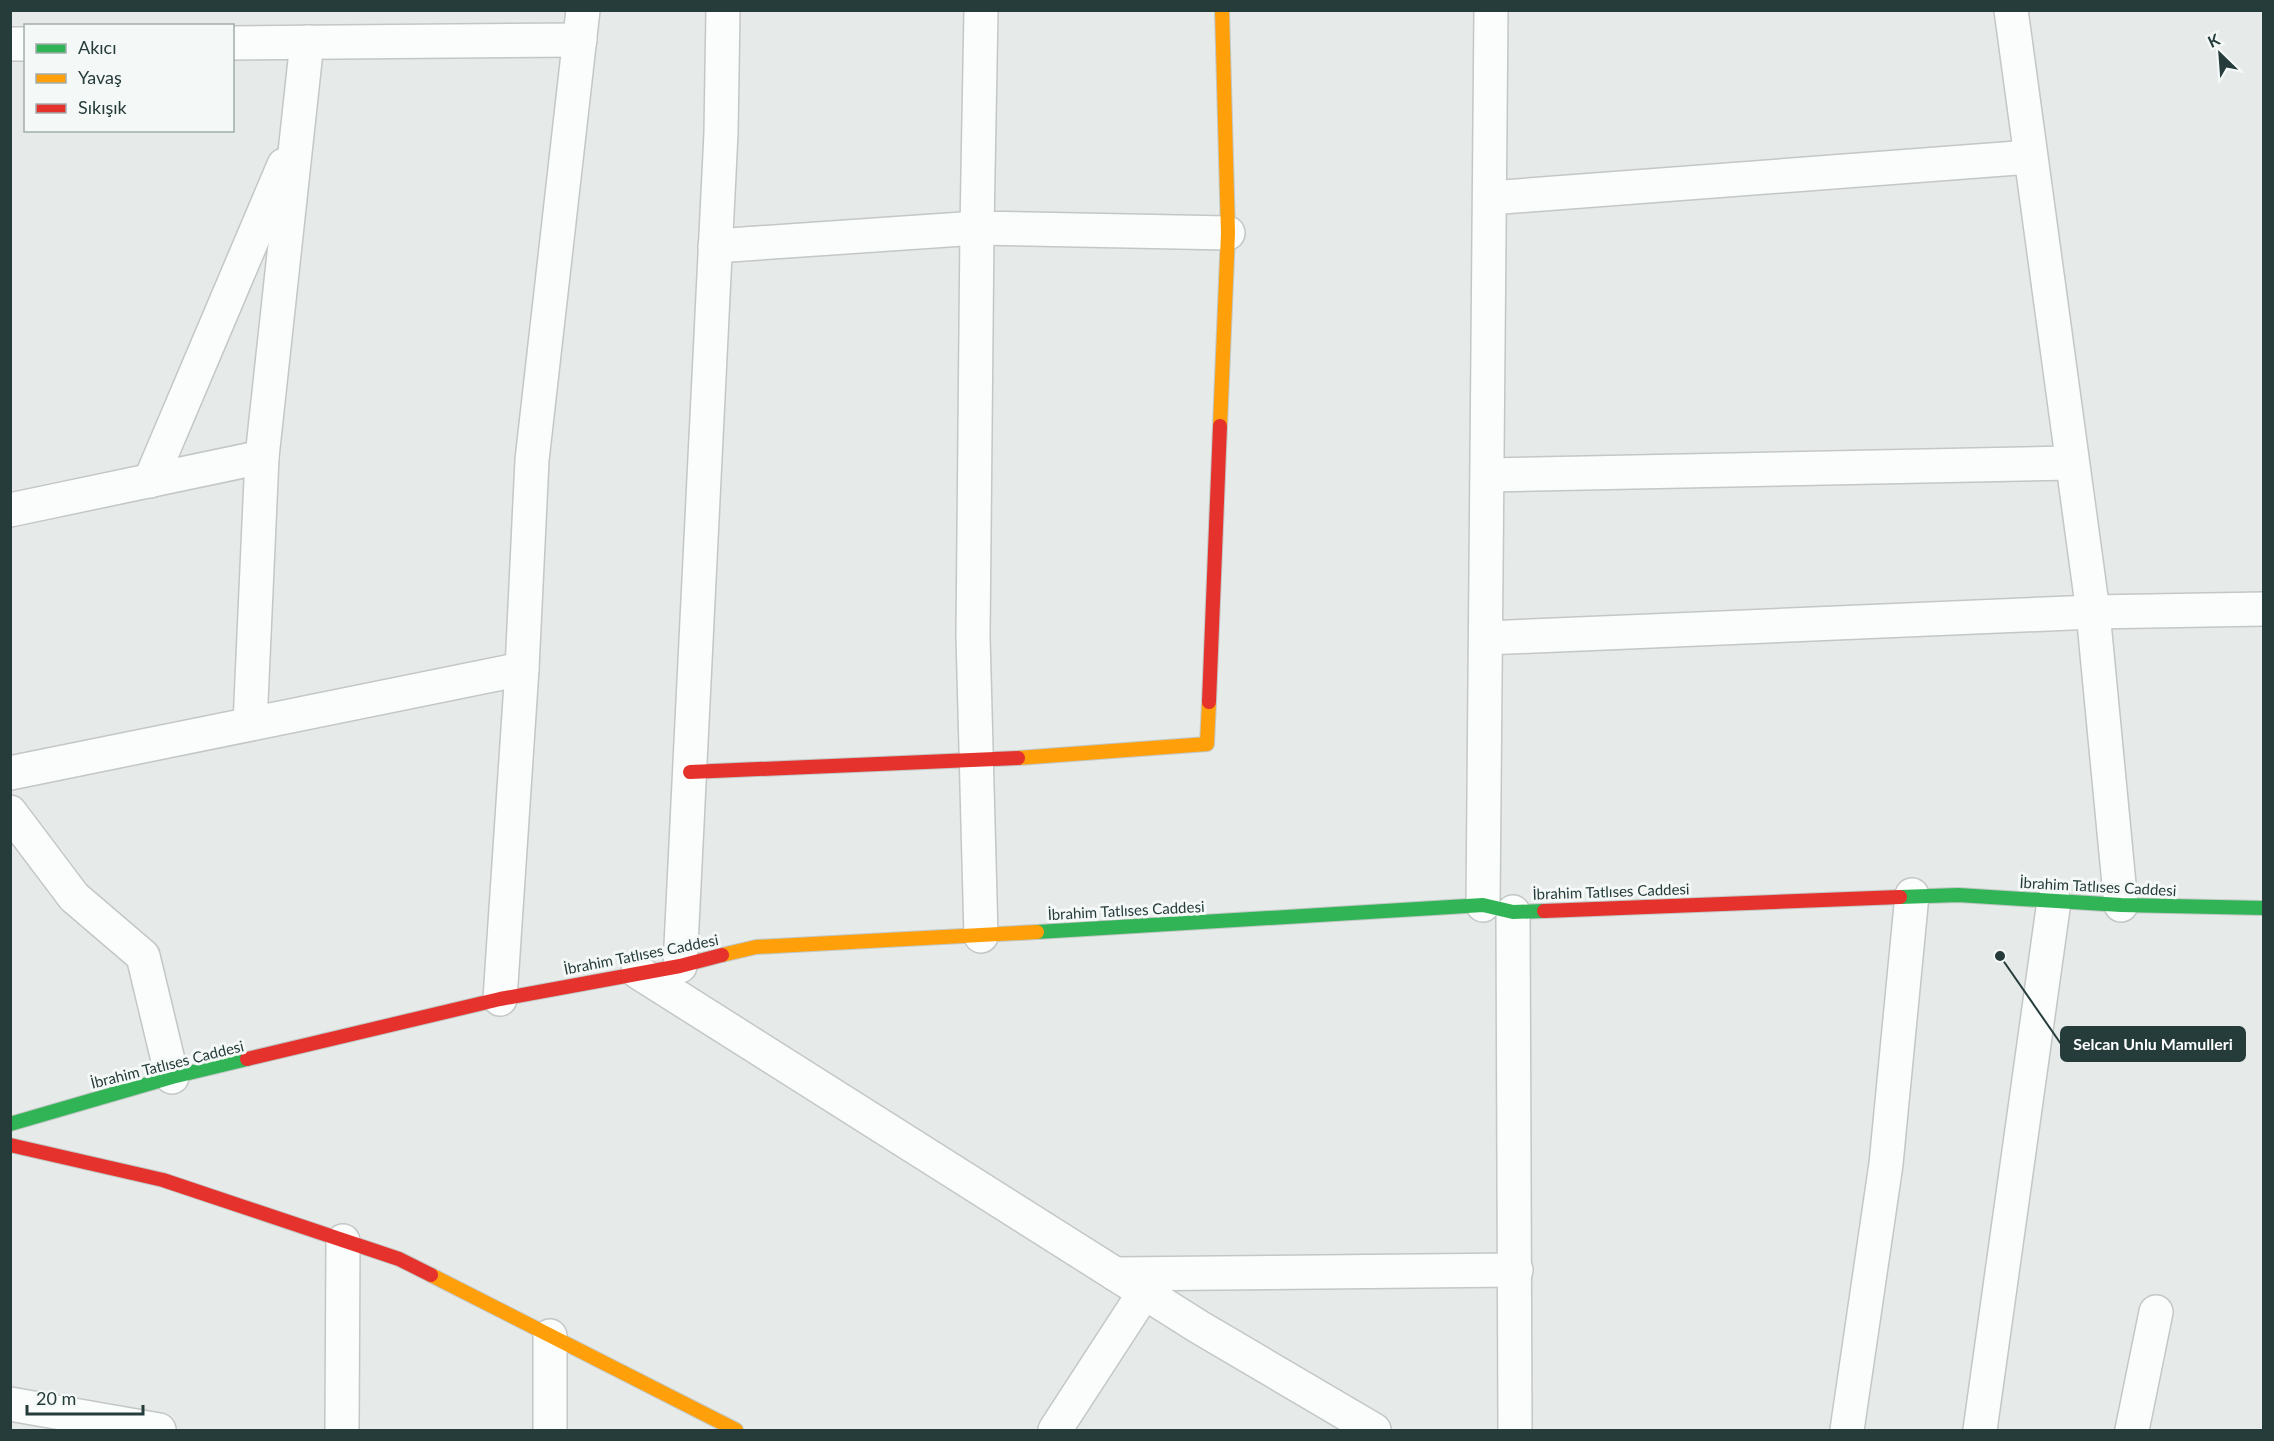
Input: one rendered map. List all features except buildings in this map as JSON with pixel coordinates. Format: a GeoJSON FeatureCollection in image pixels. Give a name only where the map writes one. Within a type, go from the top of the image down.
{"type":"FeatureCollection","features":[{"type":"Feature","properties":{"kind":"street"},"geometry":{"type":"LineString","coordinates":[[680,966],[721,133],[723,10]]}},
{"type":"Feature","properties":{"kind":"street"},"geometry":{"type":"LineString","coordinates":[[981,10],[973,636],[981,936]]}},
{"type":"Feature","properties":{"kind":"street"},"geometry":{"type":"LineString","coordinates":[[690,772],[978,761],[1207,744],[1228,233],[1222,10]]}},
{"type":"Feature","properties":{"kind":"street"},"geometry":{"type":"LineString","coordinates":[[1491,10],[1486,638],[1516,1270],[1515,1431]]}},
{"type":"Feature","properties":{"kind":"street"},"geometry":{"type":"LineString","coordinates":[[2011,10],[2093,612],[2121,905]]}},
{"type":"Feature","properties":{"kind":"street"},"geometry":{"type":"LineString","coordinates":[[234,43],[308,42],[581,25],[532,460],[522,669],[500,999]]}},
{"type":"Feature","properties":{"kind":"street"},"geometry":{"type":"LineString","coordinates":[[250,724],[261,457],[308,42]]}},
{"type":"Feature","properties":{"kind":"street"},"geometry":{"type":"LineString","coordinates":[[150,481],[297,132]]}},
{"type":"Feature","properties":{"kind":"street"},"geometry":{"type":"LineString","coordinates":[[1490,198],[2030,157]]}},
{"type":"Feature","properties":{"kind":"street"},"geometry":{"type":"LineString","coordinates":[[715,246],[977,228],[1228,233]]}},
{"type":"Feature","properties":{"kind":"street"},"geometry":{"type":"LineString","coordinates":[[10,510],[261,457]]}},
{"type":"Feature","properties":{"kind":"street"},"geometry":{"type":"LineString","coordinates":[[1488,475],[2072,463]]}},
{"type":"Feature","properties":{"kind":"street"},"geometry":{"type":"LineString","coordinates":[[1486,638],[2093,612],[2264,609]]}},
{"type":"Feature","properties":{"kind":"street"},"geometry":{"type":"LineString","coordinates":[[10,773],[522,669]]}},
{"type":"Feature","properties":{"kind":"street"},"geometry":{"type":"LineString","coordinates":[[10,812],[74,897],[143,956],[172,1077]]}},
{"type":"Feature","properties":{"kind":"street"},"geometry":{"type":"LineString","coordinates":[[1847,1431],[1886,1164],[1912,895]]}},
{"type":"Feature","properties":{"kind":"street","name":"İbrahim Tatlıses Caddesi"},"geometry":{"type":"LineString","coordinates":[[10,1124],[172,1077],[500,999],[680,966],[756,947],[1498,908],[1912,895],[1958,895],[2121,905],[2264,908]]}},
{"type":"Feature","properties":{"kind":"street"},"geometry":{"type":"LineString","coordinates":[[1980,1431],[2054,901]]}},
{"type":"Feature","properties":{"kind":"street"},"geometry":{"type":"LineString","coordinates":[[638,972],[1144,1293],[1374,1431]]}},
{"type":"Feature","properties":{"kind":"street"},"geometry":{"type":"LineString","coordinates":[[10,1144],[163,1180],[399,1259],[736,1431]]}},
{"type":"Feature","properties":{"kind":"street"},"geometry":{"type":"LineString","coordinates":[[342,1431],[343,1240]]}},
{"type":"Feature","properties":{"kind":"street"},"geometry":{"type":"LineString","coordinates":[[1115,1274],[1516,1270]]}},
{"type":"Feature","properties":{"kind":"street"},"geometry":{"type":"LineString","coordinates":[[1055,1431],[1144,1293]]}},
{"type":"Feature","properties":{"kind":"street"},"geometry":{"type":"LineString","coordinates":[[2132,1431],[2156,1312]]}},
{"type":"Feature","properties":{"kind":"street"},"geometry":{"type":"LineString","coordinates":[[550,1336],[550,1431]]}},
{"type":"Feature","properties":{"kind":"street"},"geometry":{"type":"LineString","coordinates":[[10,1404],[159,1431]]}},
{"type":"Feature","properties":{"kind":"traffic: fast"},"geometry":{"type":"LineString","coordinates":[[1900,897],[1958,895],[2121,905],[2264,908]]}},
{"type":"Feature","properties":{"kind":"traffic: fast"},"geometry":{"type":"LineString","coordinates":[[1037,932],[1483,905],[1513,912],[1544,911]]}},
{"type":"Feature","properties":{"kind":"traffic: fast"},"geometry":{"type":"LineString","coordinates":[[10,1124],[172,1077],[247,1059]]}},
{"type":"Feature","properties":{"kind":"traffic: slow"},"geometry":{"type":"LineString","coordinates":[[1220,426],[1228,233],[1222,10]]}},
{"type":"Feature","properties":{"kind":"traffic: slow"},"geometry":{"type":"LineString","coordinates":[[1018,758],[1207,744],[1209,702]]}},
{"type":"Feature","properties":{"kind":"traffic: slow"},"geometry":{"type":"LineString","coordinates":[[722,955],[756,947],[1037,932]]}},
{"type":"Feature","properties":{"kind":"traffic: slow"},"geometry":{"type":"LineString","coordinates":[[431,1275],[736,1430]]}},
{"type":"Feature","properties":{"kind":"traffic: jam"},"geometry":{"type":"LineString","coordinates":[[1209,702],[1220,426]]}},
{"type":"Feature","properties":{"kind":"traffic: jam"},"geometry":{"type":"LineString","coordinates":[[690,772],[1018,758]]}},
{"type":"Feature","properties":{"kind":"traffic: jam"},"geometry":{"type":"LineString","coordinates":[[1544,911],[1900,897]]}},
{"type":"Feature","properties":{"kind":"traffic: jam"},"geometry":{"type":"LineString","coordinates":[[247,1059],[500,999],[680,966],[722,955]]}},
{"type":"Feature","properties":{"kind":"traffic: jam"},"geometry":{"type":"LineString","coordinates":[[10,1145],[163,1180],[399,1259],[431,1275]]}},
{"type":"Feature","properties":{"kind":"place","name":"Selcan Unlu Mamulleri"},"geometry":{"type":"Point","coordinates":[2000,956]}}]}
